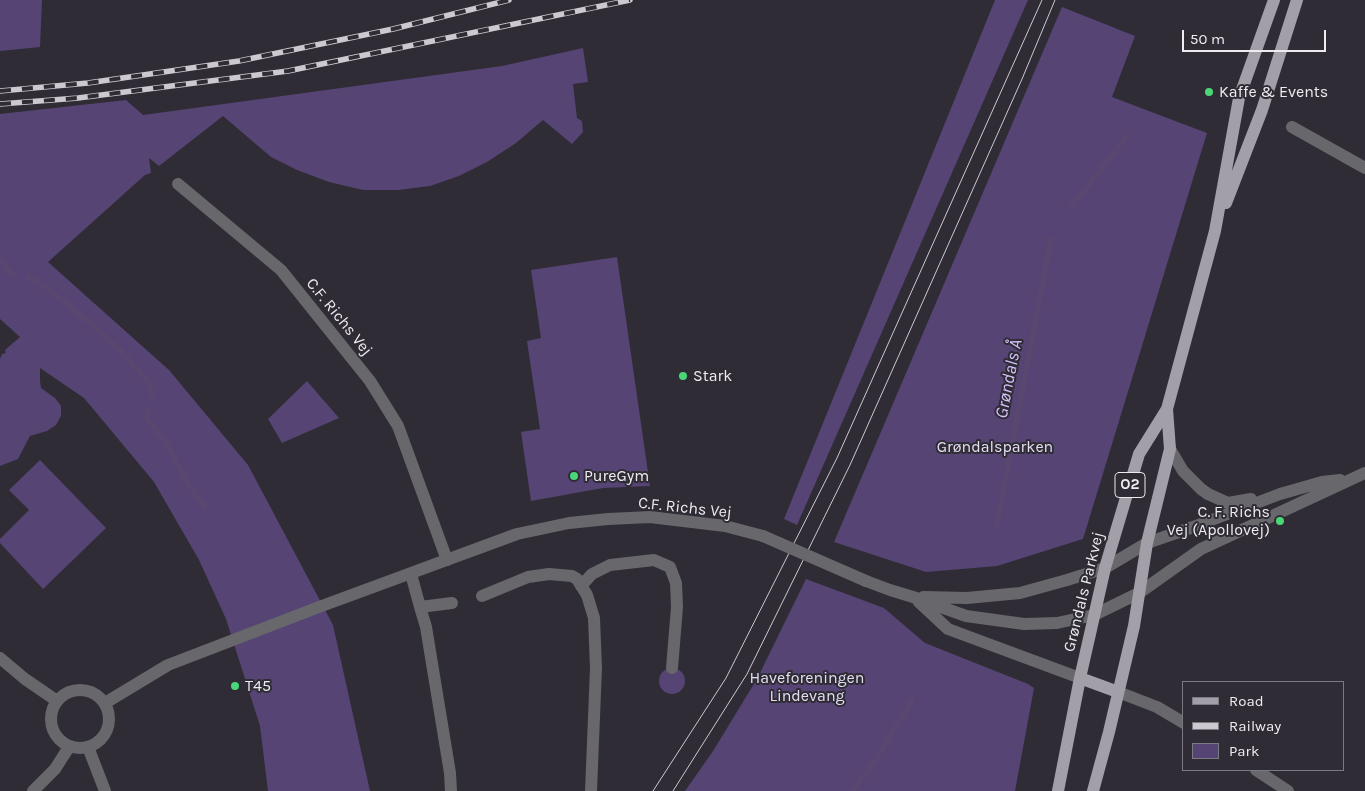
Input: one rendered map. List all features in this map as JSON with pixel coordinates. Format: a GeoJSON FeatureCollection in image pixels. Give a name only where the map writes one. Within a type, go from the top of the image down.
{"type":"FeatureCollection","features":[{"type":"Feature","properties":{"kind":"main road","name":"Grøndals Parkvej"},"geometry":{"type":"LineString","coordinates":[[1215,231],[1262,110],[1297,0]]}},
{"type":"Feature","properties":{"kind":"main road","name":"Grøndals Parkvej"},"geometry":{"type":"LineString","coordinates":[[1058,791],[1080,678],[1105,568],[1139,454],[1167,409],[1215,231],[1239,98],[1272,3]]}},
{"type":"Feature","properties":{"kind":"main road"},"geometry":{"type":"LineString","coordinates":[[1272,3],[1292,14]]}},
{"type":"Feature","properties":{"kind":"main road","name":"Grøndals Parkvej"},"geometry":{"type":"LineString","coordinates":[[1093,791],[1134,626],[1147,543],[1170,449],[1167,409]]}},
{"type":"Feature","properties":{"kind":"main road"},"geometry":{"type":"LineString","coordinates":[[1080,678],[1118,692]]}},
{"type":"Feature","properties":{"kind":"street"},"geometry":{"type":"LineString","coordinates":[[1292,127],[1365,168]]}},
{"type":"Feature","properties":{"kind":"street","name":"C.F. Richs Vej"},"geometry":{"type":"LineString","coordinates":[[178,184],[281,270],[370,381],[398,426],[447,560]]}},
{"type":"Feature","properties":{"kind":"street"},"geometry":{"type":"LineString","coordinates":[[1170,449],[1183,471],[1201,489],[1228,503],[1280,494],[1322,482],[1352,478],[1365,473]]}},
{"type":"Feature","properties":{"kind":"street","name":"C.F. Richs Vej"},"geometry":{"type":"LineString","coordinates":[[105,703],[168,665],[517,534],[569,523],[650,517],[725,526],[763,536],[866,581],[966,616],[1024,624],[1057,623],[1094,615],[1139,593],[1201,549],[1352,478]]}},
{"type":"Feature","properties":{"kind":"street","name":"C.F. Richs Vej"},"geometry":{"type":"LineString","coordinates":[[913,597],[967,598],[1020,593],[1067,580],[1105,568],[1147,543],[1280,494]]}},
{"type":"Feature","properties":{"kind":"street"},"geometry":{"type":"LineString","coordinates":[[581,586],[592,574],[610,565],[654,560],[670,567],[676,583],[677,607],[672,668]]}},
{"type":"Feature","properties":{"kind":"street"},"geometry":{"type":"LineString","coordinates":[[410,574],[426,627],[450,773],[451,791]]}},
{"type":"Feature","properties":{"kind":"street"},"geometry":{"type":"LineString","coordinates":[[482,596],[528,577],[549,574],[572,576],[577,579],[587,595],[594,618],[596,668],[591,791]]}},
{"type":"Feature","properties":{"kind":"street","name":"C.F. Richs Vej"},"geometry":{"type":"LineString","coordinates":[[913,597],[948,629],[1080,678]]}},
{"type":"Feature","properties":{"kind":"street"},"geometry":{"type":"LineString","coordinates":[[420,607],[452,604]]}},
{"type":"Feature","properties":{"kind":"street"},"geometry":{"type":"LineString","coordinates":[[0,658],[25,679],[57,701]]}},
{"type":"Feature","properties":{"kind":"street"},"geometry":{"type":"LineString","coordinates":[[82,690],[97,695],[105,703],[110,719],[106,735],[98,743],[88,748],[78,748],[69,747],[60,741],[52,727],[52,711],[57,701],[65,694],[82,690]]}},
{"type":"Feature","properties":{"kind":"street"},"geometry":{"type":"LineString","coordinates":[[1118,692],[1157,707],[1180,721]]}},
{"type":"Feature","properties":{"kind":"street"},"geometry":{"type":"LineString","coordinates":[[33,791],[55,769],[69,747]]}},
{"type":"Feature","properties":{"kind":"street"},"geometry":{"type":"LineString","coordinates":[[88,748],[105,791]]}},
{"type":"Feature","properties":{"kind":"street"},"geometry":{"type":"LineString","coordinates":[[1258,771],[1288,791]]}},
{"type":"Feature","properties":{"kind":"green space"},"geometry":{"type":"Polygon","coordinates":[[[0,0],[42,0],[40,47],[0,51],[0,0]]]}},
{"type":"Feature","properties":{"kind":"green space"},"geometry":{"type":"Polygon","coordinates":[[[995,0],[1028,0],[797,525],[784,519],[995,0]]]}},
{"type":"Feature","properties":{"kind":"green space","name":"Grøndalsparken"},"geometry":{"type":"Polygon","coordinates":[[[1062,7],[1135,36],[1112,97],[1207,133],[1083,539],[997,566],[926,572],[834,542],[1062,7]]]}},
{"type":"Feature","properties":{"kind":"green space"},"geometry":{"type":"Polygon","coordinates":[[[583,48],[588,82],[573,84],[577,118],[582,121],[583,132],[572,144],[543,120],[516,143],[487,162],[459,176],[430,186],[398,190],[363,190],[329,182],[297,170],[271,157],[223,116],[159,166],[149,158],[151,173],[145,175],[48,262],[169,370],[248,465],[333,625],[370,791],[268,791],[260,726],[226,619],[199,560],[154,482],[84,398],[40,368],[41,388],[55,398],[61,406],[61,416],[56,425],[47,431],[30,436],[18,459],[0,466],[0,359],[2,354],[6,353],[5,350],[20,337],[0,319],[0,114],[126,100],[143,115],[502,66],[583,48]]]}},
{"type":"Feature","properties":{"kind":"green space"},"geometry":{"type":"Polygon","coordinates":[[[617,257],[650,486],[603,488],[531,501],[521,432],[540,429],[527,341],[541,338],[531,270],[617,257]]]}},
{"type":"Feature","properties":{"kind":"green space"},"geometry":{"type":"Polygon","coordinates":[[[307,381],[339,418],[282,443],[268,419],[307,381]]]}},
{"type":"Feature","properties":{"kind":"green space"},"geometry":{"type":"Polygon","coordinates":[[[40,460],[106,528],[43,589],[0,543],[0,539],[29,510],[9,490],[40,460]]]}},
{"type":"Feature","properties":{"kind":"green space","name":"Haveforeningen Lindevang"},"geometry":{"type":"Polygon","coordinates":[[[806,579],[884,608],[925,643],[1034,688],[1015,791],[685,791],[713,751],[757,679],[806,579]]]}},
{"type":"Feature","properties":{"kind":"green space"},"geometry":{"type":"Polygon","coordinates":[[[672,668],[681,672],[685,681],[681,690],[672,694],[663,690],[659,681],[663,672],[672,668]]]}},
{"type":"Feature","properties":{"kind":"waterway","name":"Grøndals Å"},"geometry":{"type":"LineString","coordinates":[[1072,206],[1127,136]]}},
{"type":"Feature","properties":{"kind":"waterway","name":"Grøndals Å"},"geometry":{"type":"LineString","coordinates":[[997,524],[1051,239]]}},
{"type":"Feature","properties":{"kind":"waterway"},"geometry":{"type":"LineString","coordinates":[[2,260],[7,270],[15,276]]}},
{"type":"Feature","properties":{"kind":"waterway"},"geometry":{"type":"LineString","coordinates":[[28,277],[45,286],[103,334],[125,355],[149,383],[152,395]]}},
{"type":"Feature","properties":{"kind":"waterway"},"geometry":{"type":"LineString","coordinates":[[148,410],[146,418],[166,442],[186,481],[204,506]]}},
{"type":"Feature","properties":{"kind":"waterway","name":"Grøndals Å"},"geometry":{"type":"LineString","coordinates":[[852,791],[873,764],[912,700]]}},
{"type":"Feature","properties":{"kind":"tram line"},"geometry":{"type":"LineString","coordinates":[[653,791],[726,678],[837,458],[1042,0]]}},
{"type":"Feature","properties":{"kind":"tram line"},"geometry":{"type":"LineString","coordinates":[[673,791],[747,674],[850,465],[1022,79],[1055,0]]}},
{"type":"Feature","properties":{"kind":"railway"},"geometry":{"type":"LineString","coordinates":[[0,91],[88,83],[239,61],[393,29],[509,0]]}},
{"type":"Feature","properties":{"kind":"railway"},"geometry":{"type":"LineString","coordinates":[[0,104],[78,98],[288,71],[630,0]]}},
{"type":"Feature","properties":{"kind":"place","name":"Kaffe & Events"},"geometry":{"type":"Point","coordinates":[1209,92]}},
{"type":"Feature","properties":{"kind":"place","name":"Stark"},"geometry":{"type":"Point","coordinates":[683,376]}},
{"type":"Feature","properties":{"kind":"place","name":"PureGym"},"geometry":{"type":"Point","coordinates":[574,476]}},
{"type":"Feature","properties":{"kind":"place","name":"C. F. Richs Vej (Apollovej)"},"geometry":{"type":"Point","coordinates":[1280,521]}},
{"type":"Feature","properties":{"kind":"place","name":"T45"},"geometry":{"type":"Point","coordinates":[235,686]}}]}
